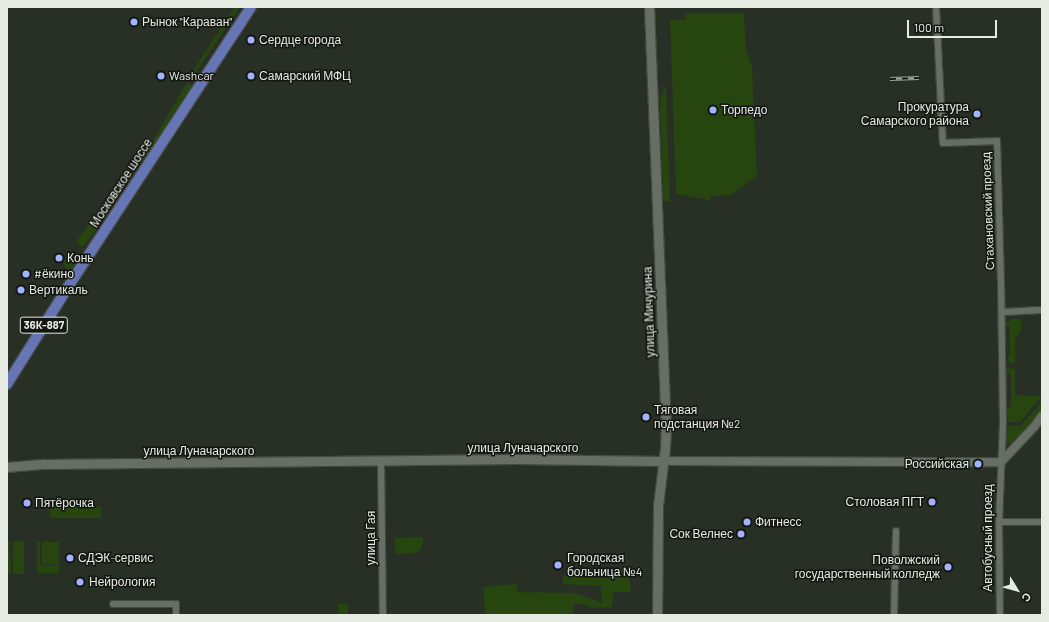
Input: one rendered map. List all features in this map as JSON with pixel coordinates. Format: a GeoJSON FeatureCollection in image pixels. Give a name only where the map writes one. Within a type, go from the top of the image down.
{"type":"FeatureCollection","features":[{"type":"Feature","properties":{"kind":"main road","name":"Московское шоссе"},"geometry":{"type":"LineString","coordinates":[[7,384],[10,377],[251,7]]}},
{"type":"Feature","properties":{"kind":"main road","name":"улица Мичурина"},"geometry":{"type":"LineString","coordinates":[[650,7],[666,428],[658,506],[657,615]]}},
{"type":"Feature","properties":{"kind":"main road","name":"улица Луначарского"},"geometry":{"type":"LineString","coordinates":[[7,459],[44,464]]}},
{"type":"Feature","properties":{"kind":"main road","name":"улица Луначарского"},"geometry":{"type":"LineString","coordinates":[[7,467],[28,464],[516,459],[663,461]]}},
{"type":"Feature","properties":{"kind":"street","name":"Стахановский проезд"},"geometry":{"type":"LineString","coordinates":[[936,7],[943,143],[997,142],[1002,312],[1002,423]]}},
{"type":"Feature","properties":{"kind":"street"},"geometry":{"type":"LineString","coordinates":[[1002,312],[1042,310]]}},
{"type":"Feature","properties":{"kind":"street"},"geometry":{"type":"LineString","coordinates":[[1001,462],[1034,427],[1042,416]]}},
{"type":"Feature","properties":{"kind":"street","name":"Автобусный проезд"},"geometry":{"type":"LineString","coordinates":[[1000,615],[999,522],[1002,423]]}},
{"type":"Feature","properties":{"kind":"street","name":"улица Гая"},"geometry":{"type":"LineString","coordinates":[[381,461],[383,615]]}},
{"type":"Feature","properties":{"kind":"street","name":"улица Луначарского"},"geometry":{"type":"LineString","coordinates":[[663,461],[1001,462]]}},
{"type":"Feature","properties":{"kind":"street"},"geometry":{"type":"LineString","coordinates":[[999,522],[1042,522]]}},
{"type":"Feature","properties":{"kind":"street"},"geometry":{"type":"LineString","coordinates":[[894,615],[896,531]]}},
{"type":"Feature","properties":{"kind":"street"},"geometry":{"type":"LineString","coordinates":[[113,604],[176,604],[176,615]]}},
{"type":"Feature","properties":{"kind":"green space"},"geometry":{"type":"Polygon","coordinates":[[[235,7],[240,7],[193,77],[190,75],[235,7]]]}},
{"type":"Feature","properties":{"kind":"green space","name":"Торпедо"},"geometry":{"type":"Polygon","coordinates":[[[687,13],[744,13],[746,49],[752,66],[757,176],[731,195],[710,196],[710,200],[676,194],[670,20],[685,20],[685,15],[687,13]]]}},
{"type":"Feature","properties":{"kind":"green space"},"geometry":{"type":"Polygon","coordinates":[[[187,82],[194,86],[139,181],[132,177],[187,82]]]}},
{"type":"Feature","properties":{"kind":"green space"},"geometry":{"type":"Polygon","coordinates":[[[663,87],[666,87],[670,201],[663,202],[660,96],[663,95],[663,87]]]}},
{"type":"Feature","properties":{"kind":"green space"},"geometry":{"type":"Polygon","coordinates":[[[113,191],[120,196],[83,247],[76,242],[113,191]]]}},
{"type":"Feature","properties":{"kind":"green space"},"geometry":{"type":"Polygon","coordinates":[[[69,257],[73,259],[75,263],[73,267],[69,269],[65,267],[63,263],[65,259],[69,257]]]}},
{"type":"Feature","properties":{"kind":"green space"},"geometry":{"type":"Polygon","coordinates":[[[1011,319],[1021,319],[1021,329],[1015,340],[1015,363],[1010,363],[1007,357],[1010,357],[1010,327],[1006,325],[1006,323],[1011,319]]]}},
{"type":"Feature","properties":{"kind":"green space"},"geometry":{"type":"Polygon","coordinates":[[[1008,368],[1015,369],[1015,395],[1042,396],[1020,422],[1006,422],[1006,408],[1011,406],[1011,374],[1006,373],[1008,368]]]}},
{"type":"Feature","properties":{"kind":"green space"},"geometry":{"type":"Polygon","coordinates":[[[1042,402],[1042,413],[1014,445],[1006,442],[1006,426],[1021,425],[1042,402]]]}},
{"type":"Feature","properties":{"kind":"green space"},"geometry":{"type":"Polygon","coordinates":[[[50,507],[101,507],[101,518],[50,518],[50,507]]]}},
{"type":"Feature","properties":{"kind":"green space"},"geometry":{"type":"Polygon","coordinates":[[[423,537],[421,550],[415,553],[395,554],[395,538],[423,537]]]}},
{"type":"Feature","properties":{"kind":"green space"},"geometry":{"type":"Polygon","coordinates":[[[7,541],[10,541],[11,574],[7,574],[7,541]]]}},
{"type":"Feature","properties":{"kind":"green space"},"geometry":{"type":"Polygon","coordinates":[[[13,541],[24,541],[24,574],[13,574],[13,541]]]}},
{"type":"Feature","properties":{"kind":"green space"},"geometry":{"type":"Polygon","coordinates":[[[37,542],[40,542],[40,565],[59,565],[59,573],[37,573],[37,542]]]}},
{"type":"Feature","properties":{"kind":"green space"},"geometry":{"type":"Polygon","coordinates":[[[42,542],[59,542],[59,564],[42,564],[42,542]]]}},
{"type":"Feature","properties":{"kind":"green space"},"geometry":{"type":"Polygon","coordinates":[[[628,570],[631,592],[613,592],[612,607],[590,608],[588,605],[574,603],[573,615],[485,615],[483,587],[517,584],[517,592],[576,593],[602,603],[601,586],[563,584],[563,576],[628,570]]]}},
{"type":"Feature","properties":{"kind":"green space"},"geometry":{"type":"Polygon","coordinates":[[[338,604],[348,604],[348,614],[338,614],[338,604]]]}},
{"type":"Feature","properties":{"kind":"railway"},"geometry":{"type":"LineString","coordinates":[[890,79],[919,78]]}},
{"type":"Feature","properties":{"kind":"place","name":"Рынок \"Караван\""},"geometry":{"type":"Point","coordinates":[134,22]}},
{"type":"Feature","properties":{"kind":"place","name":"Сердце города"},"geometry":{"type":"Point","coordinates":[251,40]}},
{"type":"Feature","properties":{"kind":"place","name":"Washcar"},"geometry":{"type":"Point","coordinates":[161,76]}},
{"type":"Feature","properties":{"kind":"place","name":"Самарский МФЦ"},"geometry":{"type":"Point","coordinates":[251,76]}},
{"type":"Feature","properties":{"kind":"place","name":"Торпедо"},"geometry":{"type":"Point","coordinates":[713,110]}},
{"type":"Feature","properties":{"kind":"place","name":"Прокуратура Самарского района"},"geometry":{"type":"Point","coordinates":[977,114]}},
{"type":"Feature","properties":{"kind":"place","name":"Конь"},"geometry":{"type":"Point","coordinates":[59,258]}},
{"type":"Feature","properties":{"kind":"place","name":"#ёкино"},"geometry":{"type":"Point","coordinates":[26,274]}},
{"type":"Feature","properties":{"kind":"place","name":"Вертикаль"},"geometry":{"type":"Point","coordinates":[21,290]}},
{"type":"Feature","properties":{"kind":"place","name":"Тяговая подстанция №2"},"geometry":{"type":"Point","coordinates":[646,417]}},
{"type":"Feature","properties":{"kind":"place","name":"Российская"},"geometry":{"type":"Point","coordinates":[978,464]}},
{"type":"Feature","properties":{"kind":"place","name":"Столовая ПГТ"},"geometry":{"type":"Point","coordinates":[932,502]}},
{"type":"Feature","properties":{"kind":"place","name":"Пятёрочка"},"geometry":{"type":"Point","coordinates":[27,503]}},
{"type":"Feature","properties":{"kind":"place","name":"Фитнесс"},"geometry":{"type":"Point","coordinates":[747,522]}},
{"type":"Feature","properties":{"kind":"place","name":"Сок Велнес"},"geometry":{"type":"Point","coordinates":[741,534]}},
{"type":"Feature","properties":{"kind":"place","name":"СДЭК-сервис"},"geometry":{"type":"Point","coordinates":[70,558]}},
{"type":"Feature","properties":{"kind":"place","name":"Городская больница №4"},"geometry":{"type":"Point","coordinates":[558,565]}},
{"type":"Feature","properties":{"kind":"place","name":"Поволжский государственный колледж"},"geometry":{"type":"Point","coordinates":[948,567]}},
{"type":"Feature","properties":{"kind":"place","name":"Нейрология"},"geometry":{"type":"Point","coordinates":[80,582]}}]}
